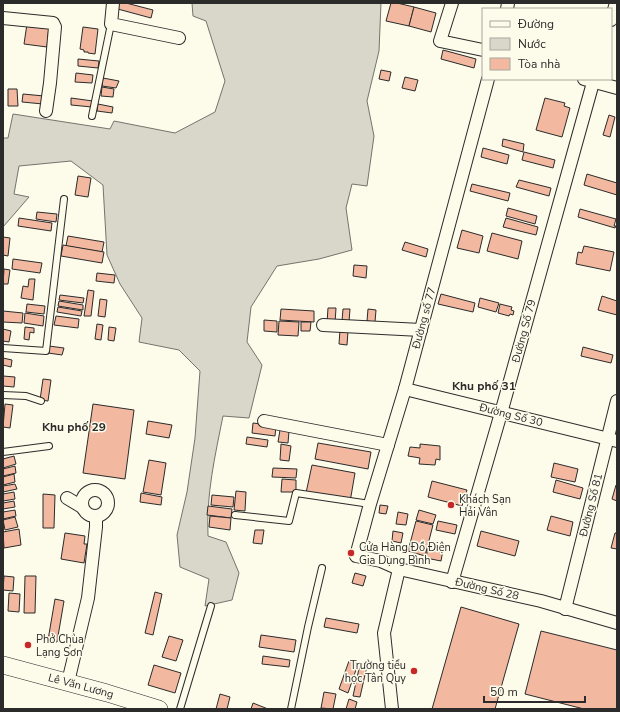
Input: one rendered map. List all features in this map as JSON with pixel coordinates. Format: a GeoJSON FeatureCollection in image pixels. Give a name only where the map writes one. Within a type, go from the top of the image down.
{"type":"FeatureCollection","features":[{"type":"Feature","properties":{"kind":"street"},"geometry":{"type":"LineString","coordinates":[[113,3],[111,24],[178,38]]}},
{"type":"Feature","properties":{"kind":"street"},"geometry":{"type":"LineString","coordinates":[[452,3],[440,40],[482,50]]}},
{"type":"Feature","properties":{"kind":"street"},"geometry":{"type":"LineString","coordinates":[[612,17],[616,3]]}},
{"type":"Feature","properties":{"kind":"street"},"geometry":{"type":"LineString","coordinates":[[3,18],[53,23],[55,27],[54,48],[46,111]]}},
{"type":"Feature","properties":{"kind":"street","name":"Đường số 77"},"geometry":{"type":"LineString","coordinates":[[356,556],[370,504],[405,390],[488,80]]}},
{"type":"Feature","properties":{"kind":"street"},"geometry":{"type":"LineString","coordinates":[[590,80],[617,88]]}},
{"type":"Feature","properties":{"kind":"street","name":"Đường Số 79"},"geometry":{"type":"LineString","coordinates":[[452,582],[501,413],[590,80]]}},
{"type":"Feature","properties":{"kind":"street"},"geometry":{"type":"LineString","coordinates":[[323,325],[421,330]]}},
{"type":"Feature","properties":{"kind":"street","name":"Đường Số 30"},"geometry":{"type":"LineString","coordinates":[[405,390],[612,440]]}},
{"type":"Feature","properties":{"kind":"street","name":"Đường Số 81"},"geometry":{"type":"LineString","coordinates":[[565,609],[612,440],[617,401]]}},
{"type":"Feature","properties":{"kind":"street"},"geometry":{"type":"LineString","coordinates":[[264,421],[388,445]]}},
{"type":"Feature","properties":{"kind":"street"},"geometry":{"type":"LineString","coordinates":[[67,498],[82,506],[87,514],[96,517],[105,512],[109,502],[104,492],[93,490],[84,496],[82,506]]}},
{"type":"Feature","properties":{"kind":"street"},"geometry":{"type":"LineString","coordinates":[[68,682],[88,598],[96,517]]}},
{"type":"Feature","properties":{"kind":"street","name":"Đường Số 28"},"geometry":{"type":"LineString","coordinates":[[356,556],[380,561],[399,569],[452,582],[541,601],[617,623]]}},
{"type":"Feature","properties":{"kind":"street"},"geometry":{"type":"LineString","coordinates":[[392,709],[384,633],[399,569]]}},
{"type":"Feature","properties":{"kind":"street","name":"Lê Văn Lương"},"geometry":{"type":"LineString","coordinates":[[3,665],[68,682],[159,709]]}},
{"type":"Feature","properties":{"kind":"lane"},"geometry":{"type":"LineString","coordinates":[[92,116],[111,24]]}},
{"type":"Feature","properties":{"kind":"lane"},"geometry":{"type":"LineString","coordinates":[[3,348],[46,351],[64,199]]}},
{"type":"Feature","properties":{"kind":"lane"},"geometry":{"type":"LineString","coordinates":[[3,395],[26,396],[41,401]]}},
{"type":"Feature","properties":{"kind":"lane"},"geometry":{"type":"LineString","coordinates":[[3,452],[49,446]]}},
{"type":"Feature","properties":{"kind":"lane"},"geometry":{"type":"LineString","coordinates":[[235,515],[289,521],[296,493],[370,504]]}},
{"type":"Feature","properties":{"kind":"lane"},"geometry":{"type":"LineString","coordinates":[[291,709],[322,568]]}},
{"type":"Feature","properties":{"kind":"lane"},"geometry":{"type":"LineString","coordinates":[[180,709],[211,606]]}},
{"type":"Feature","properties":{"kind":"water"},"geometry":{"type":"Polygon","coordinates":[[[192,3],[381,3],[379,51],[367,101],[374,136],[367,186],[352,184],[346,208],[352,250],[319,259],[277,266],[251,307],[247,342],[262,365],[249,418],[223,416],[208,506],[208,536],[226,542],[239,573],[232,600],[205,606],[209,579],[180,567],[177,535],[187,492],[195,438],[200,371],[179,350],[139,342],[142,318],[120,284],[107,255],[103,185],[71,161],[19,166],[14,194],[29,197],[3,227],[3,138],[8,138],[13,114],[110,129],[114,121],[175,133],[215,112],[225,81],[206,21],[193,16],[192,3]]]}},
{"type":"Feature","properties":{"kind":"building"},"geometry":{"type":"Polygon","coordinates":[[[116,3],[126,3],[153,10],[151,18],[114,8],[116,3]]]}},
{"type":"Feature","properties":{"kind":"building"},"geometry":{"type":"Polygon","coordinates":[[[391,3],[414,7],[409,26],[386,21],[391,3]]]}},
{"type":"Feature","properties":{"kind":"building"},"geometry":{"type":"Polygon","coordinates":[[[414,7],[436,13],[431,32],[409,26],[414,7]]]}},
{"type":"Feature","properties":{"kind":"building"},"geometry":{"type":"Polygon","coordinates":[[[27,24],[49,26],[47,47],[24,44],[27,24]]]}},
{"type":"Feature","properties":{"kind":"building"},"geometry":{"type":"Polygon","coordinates":[[[83,27],[98,29],[95,54],[84,52],[84,50],[80,49],[83,27]]]}},
{"type":"Feature","properties":{"kind":"building"},"geometry":{"type":"Polygon","coordinates":[[[443,50],[476,59],[474,68],[441,59],[443,50]]]}},
{"type":"Feature","properties":{"kind":"building"},"geometry":{"type":"Polygon","coordinates":[[[78,59],[99,61],[98,68],[78,66],[78,59]]]}},
{"type":"Feature","properties":{"kind":"building"},"geometry":{"type":"Polygon","coordinates":[[[381,70],[391,72],[389,81],[379,79],[381,70]]]}},
{"type":"Feature","properties":{"kind":"building"},"geometry":{"type":"Polygon","coordinates":[[[76,73],[93,75],[92,83],[75,82],[76,73]]]}},
{"type":"Feature","properties":{"kind":"building"},"geometry":{"type":"Polygon","coordinates":[[[405,77],[418,80],[415,91],[402,88],[405,77]]]}},
{"type":"Feature","properties":{"kind":"building"},"geometry":{"type":"Polygon","coordinates":[[[103,78],[119,81],[116,88],[102,86],[103,78]]]}},
{"type":"Feature","properties":{"kind":"building"},"geometry":{"type":"Polygon","coordinates":[[[102,87],[114,89],[113,97],[101,96],[102,87]]]}},
{"type":"Feature","properties":{"kind":"building"},"geometry":{"type":"Polygon","coordinates":[[[8,89],[17,89],[18,106],[8,106],[8,89]]]}},
{"type":"Feature","properties":{"kind":"building"},"geometry":{"type":"Polygon","coordinates":[[[23,94],[44,96],[43,104],[22,102],[23,94]]]}},
{"type":"Feature","properties":{"kind":"building"},"geometry":{"type":"Polygon","coordinates":[[[71,98],[93,101],[92,107],[71,105],[71,98]]]}},
{"type":"Feature","properties":{"kind":"building"},"geometry":{"type":"Polygon","coordinates":[[[545,98],[565,103],[564,106],[570,108],[562,137],[536,130],[545,98]]]}},
{"type":"Feature","properties":{"kind":"building"},"geometry":{"type":"Polygon","coordinates":[[[98,104],[113,107],[112,113],[97,111],[98,104]]]}},
{"type":"Feature","properties":{"kind":"building"},"geometry":{"type":"Polygon","coordinates":[[[609,115],[615,117],[610,137],[603,135],[609,115]]]}},
{"type":"Feature","properties":{"kind":"building"},"geometry":{"type":"Polygon","coordinates":[[[503,139],[524,144],[523,152],[502,146],[503,139]]]}},
{"type":"Feature","properties":{"kind":"building"},"geometry":{"type":"Polygon","coordinates":[[[483,148],[509,155],[507,164],[481,157],[483,148]]]}},
{"type":"Feature","properties":{"kind":"building"},"geometry":{"type":"Polygon","coordinates":[[[524,152],[555,160],[553,168],[522,160],[524,152]]]}},
{"type":"Feature","properties":{"kind":"building"},"geometry":{"type":"Polygon","coordinates":[[[587,174],[617,183],[617,195],[584,185],[587,174]]]}},
{"type":"Feature","properties":{"kind":"building"},"geometry":{"type":"Polygon","coordinates":[[[78,176],[91,178],[88,197],[75,195],[78,176]]]}},
{"type":"Feature","properties":{"kind":"building"},"geometry":{"type":"Polygon","coordinates":[[[519,180],[551,188],[549,196],[516,187],[519,180]]]}},
{"type":"Feature","properties":{"kind":"building"},"geometry":{"type":"Polygon","coordinates":[[[472,184],[510,193],[508,201],[470,191],[472,184]]]}},
{"type":"Feature","properties":{"kind":"building"},"geometry":{"type":"Polygon","coordinates":[[[508,208],[537,216],[535,224],[506,216],[508,208]]]}},
{"type":"Feature","properties":{"kind":"building"},"geometry":{"type":"Polygon","coordinates":[[[580,209],[616,219],[614,226],[616,226],[615,228],[578,217],[580,209]]]}},
{"type":"Feature","properties":{"kind":"building"},"geometry":{"type":"Polygon","coordinates":[[[37,212],[57,214],[56,222],[36,219],[37,212]]]}},
{"type":"Feature","properties":{"kind":"building"},"geometry":{"type":"Polygon","coordinates":[[[19,218],[52,223],[51,231],[18,226],[19,218]]]}},
{"type":"Feature","properties":{"kind":"building"},"geometry":{"type":"Polygon","coordinates":[[[506,218],[538,227],[536,235],[503,227],[506,218]]]}},
{"type":"Feature","properties":{"kind":"building"},"geometry":{"type":"Polygon","coordinates":[[[462,230],[483,236],[479,253],[457,248],[462,230]]]}},
{"type":"Feature","properties":{"kind":"building"},"geometry":{"type":"Polygon","coordinates":[[[492,233],[522,241],[518,259],[487,251],[492,233]]]}},
{"type":"Feature","properties":{"kind":"building"},"geometry":{"type":"Polygon","coordinates":[[[68,236],[104,242],[102,252],[66,246],[68,236]]]}},
{"type":"Feature","properties":{"kind":"building"},"geometry":{"type":"Polygon","coordinates":[[[3,237],[10,238],[8,256],[3,255],[3,237]]]}},
{"type":"Feature","properties":{"kind":"building"},"geometry":{"type":"Polygon","coordinates":[[[405,242],[428,249],[426,257],[402,250],[405,242]]]}},
{"type":"Feature","properties":{"kind":"building"},"geometry":{"type":"Polygon","coordinates":[[[63,245],[104,252],[102,263],[61,256],[63,245]]]}},
{"type":"Feature","properties":{"kind":"building"},"geometry":{"type":"Polygon","coordinates":[[[584,246],[614,252],[610,271],[576,264],[578,252],[582,253],[584,246]]]}},
{"type":"Feature","properties":{"kind":"building"},"geometry":{"type":"Polygon","coordinates":[[[13,259],[42,263],[40,273],[12,269],[13,259]]]}},
{"type":"Feature","properties":{"kind":"building"},"geometry":{"type":"Polygon","coordinates":[[[354,265],[367,266],[366,278],[353,276],[354,265]]]}},
{"type":"Feature","properties":{"kind":"building"},"geometry":{"type":"Polygon","coordinates":[[[4,269],[10,270],[8,284],[3,284],[4,269]]]}},
{"type":"Feature","properties":{"kind":"building"},"geometry":{"type":"Polygon","coordinates":[[[97,273],[115,275],[114,283],[96,281],[97,273]]]}},
{"type":"Feature","properties":{"kind":"building"},"geometry":{"type":"Polygon","coordinates":[[[29,279],[35,279],[33,300],[21,298],[23,286],[28,287],[29,279]]]}},
{"type":"Feature","properties":{"kind":"building"},"geometry":{"type":"Polygon","coordinates":[[[88,290],[94,291],[91,316],[84,316],[88,290]]]}},
{"type":"Feature","properties":{"kind":"building"},"geometry":{"type":"Polygon","coordinates":[[[441,294],[475,303],[473,312],[438,304],[441,294]]]}},
{"type":"Feature","properties":{"kind":"building"},"geometry":{"type":"Polygon","coordinates":[[[60,295],[84,298],[83,303],[59,300],[60,295]]]}},
{"type":"Feature","properties":{"kind":"building"},"geometry":{"type":"Polygon","coordinates":[[[602,296],[617,301],[617,315],[598,310],[602,296]]]}},
{"type":"Feature","properties":{"kind":"building"},"geometry":{"type":"Polygon","coordinates":[[[480,298],[499,303],[496,312],[478,307],[480,298]]]}},
{"type":"Feature","properties":{"kind":"building"},"geometry":{"type":"Polygon","coordinates":[[[100,299],[107,300],[105,317],[98,316],[100,299]]]}},
{"type":"Feature","properties":{"kind":"building"},"geometry":{"type":"Polygon","coordinates":[[[59,301],[83,305],[83,310],[58,306],[59,301]]]}},
{"type":"Feature","properties":{"kind":"building"},"geometry":{"type":"Polygon","coordinates":[[[27,304],[45,306],[44,314],[26,312],[27,304]]]}},
{"type":"Feature","properties":{"kind":"building"},"geometry":{"type":"Polygon","coordinates":[[[500,304],[512,307],[511,310],[514,311],[513,315],[510,314],[509,316],[498,313],[500,304]]]}},
{"type":"Feature","properties":{"kind":"building"},"geometry":{"type":"Polygon","coordinates":[[[58,307],[82,311],[81,316],[57,312],[58,307]]]}},
{"type":"Feature","properties":{"kind":"building"},"geometry":{"type":"Polygon","coordinates":[[[328,308],[336,308],[335,323],[327,323],[328,308]]]}},
{"type":"Feature","properties":{"kind":"building"},"geometry":{"type":"Polygon","coordinates":[[[281,309],[314,311],[314,322],[280,320],[281,309]]]}},
{"type":"Feature","properties":{"kind":"building"},"geometry":{"type":"Polygon","coordinates":[[[343,309],[350,309],[349,322],[342,321],[343,309]]]}},
{"type":"Feature","properties":{"kind":"building"},"geometry":{"type":"Polygon","coordinates":[[[368,309],[376,310],[375,322],[367,321],[368,309]]]}},
{"type":"Feature","properties":{"kind":"building"},"geometry":{"type":"Polygon","coordinates":[[[3,311],[23,313],[22,323],[3,322],[3,311]]]}},
{"type":"Feature","properties":{"kind":"building"},"geometry":{"type":"Polygon","coordinates":[[[25,313],[44,316],[43,326],[24,323],[25,313]]]}},
{"type":"Feature","properties":{"kind":"building"},"geometry":{"type":"Polygon","coordinates":[[[56,316],[79,319],[78,328],[54,325],[56,316]]]}},
{"type":"Feature","properties":{"kind":"building"},"geometry":{"type":"Polygon","coordinates":[[[264,320],[277,321],[277,332],[264,331],[264,320]]]}},
{"type":"Feature","properties":{"kind":"building"},"geometry":{"type":"Polygon","coordinates":[[[279,321],[299,322],[298,336],[278,335],[279,321]]]}},
{"type":"Feature","properties":{"kind":"building"},"geometry":{"type":"Polygon","coordinates":[[[301,322],[311,322],[310,331],[301,331],[301,322]]]}},
{"type":"Feature","properties":{"kind":"building"},"geometry":{"type":"Polygon","coordinates":[[[97,324],[103,325],[101,340],[95,339],[97,324]]]}},
{"type":"Feature","properties":{"kind":"building"},"geometry":{"type":"Polygon","coordinates":[[[25,327],[34,328],[34,333],[30,332],[29,340],[24,339],[25,327]]]}},
{"type":"Feature","properties":{"kind":"building"},"geometry":{"type":"Polygon","coordinates":[[[109,327],[116,328],[114,341],[108,340],[109,327]]]}},
{"type":"Feature","properties":{"kind":"building"},"geometry":{"type":"Polygon","coordinates":[[[3,329],[11,331],[9,342],[3,341],[3,329]]]}},
{"type":"Feature","properties":{"kind":"building"},"geometry":{"type":"Polygon","coordinates":[[[340,330],[348,331],[347,345],[339,344],[340,330]]]}},
{"type":"Feature","properties":{"kind":"building"},"geometry":{"type":"Polygon","coordinates":[[[49,346],[64,348],[62,355],[48,353],[49,346]]]}},
{"type":"Feature","properties":{"kind":"building"},"geometry":{"type":"Polygon","coordinates":[[[583,347],[613,355],[611,363],[581,356],[583,347]]]}},
{"type":"Feature","properties":{"kind":"building"},"geometry":{"type":"Polygon","coordinates":[[[3,358],[12,360],[11,367],[3,365],[3,358]]]}},
{"type":"Feature","properties":{"kind":"building"},"geometry":{"type":"Polygon","coordinates":[[[3,376],[15,377],[14,387],[3,386],[3,376]]]}},
{"type":"Feature","properties":{"kind":"building"},"geometry":{"type":"Polygon","coordinates":[[[43,379],[51,380],[48,401],[40,400],[43,379]]]}},
{"type":"Feature","properties":{"kind":"building"},"geometry":{"type":"Polygon","coordinates":[[[5,404],[13,405],[10,428],[3,427],[5,404]]]}},
{"type":"Feature","properties":{"kind":"building"},"geometry":{"type":"Polygon","coordinates":[[[93,404],[134,410],[125,479],[83,473],[93,404]]]}},
{"type":"Feature","properties":{"kind":"building"},"geometry":{"type":"Polygon","coordinates":[[[148,421],[172,425],[169,438],[146,434],[148,421]]]}},
{"type":"Feature","properties":{"kind":"building"},"geometry":{"type":"Polygon","coordinates":[[[253,423],[276,426],[275,436],[252,433],[253,423]]]}},
{"type":"Feature","properties":{"kind":"building"},"geometry":{"type":"Polygon","coordinates":[[[280,430],[289,431],[288,443],[278,442],[280,430]]]}},
{"type":"Feature","properties":{"kind":"building"},"geometry":{"type":"Polygon","coordinates":[[[247,437],[268,440],[267,447],[246,444],[247,437]]]}},
{"type":"Feature","properties":{"kind":"building"},"geometry":{"type":"Polygon","coordinates":[[[318,443],[371,452],[368,469],[315,459],[318,443]]]}},
{"type":"Feature","properties":{"kind":"building"},"geometry":{"type":"Polygon","coordinates":[[[281,444],[291,446],[289,461],[280,460],[281,444]]]}},
{"type":"Feature","properties":{"kind":"building"},"geometry":{"type":"Polygon","coordinates":[[[420,444],[440,446],[440,460],[436,459],[435,465],[419,464],[420,458],[408,456],[410,447],[420,448],[420,444]]]}},
{"type":"Feature","properties":{"kind":"building"},"geometry":{"type":"Polygon","coordinates":[[[14,456],[16,464],[3,468],[3,459],[14,456]]]}},
{"type":"Feature","properties":{"kind":"building"},"geometry":{"type":"Polygon","coordinates":[[[149,460],[166,463],[161,495],[143,492],[149,460]]]}},
{"type":"Feature","properties":{"kind":"building"},"geometry":{"type":"Polygon","coordinates":[[[554,463],[578,469],[575,482],[551,477],[554,463]]]}},
{"type":"Feature","properties":{"kind":"building"},"geometry":{"type":"Polygon","coordinates":[[[312,465],[355,473],[350,502],[306,493],[312,465]]]}},
{"type":"Feature","properties":{"kind":"building"},"geometry":{"type":"Polygon","coordinates":[[[15,466],[16,473],[3,476],[3,469],[15,466]]]}},
{"type":"Feature","properties":{"kind":"building"},"geometry":{"type":"Polygon","coordinates":[[[273,468],[297,469],[296,478],[272,477],[273,468]]]}},
{"type":"Feature","properties":{"kind":"building"},"geometry":{"type":"Polygon","coordinates":[[[14,474],[15,482],[3,485],[3,477],[14,474]]]}},
{"type":"Feature","properties":{"kind":"building"},"geometry":{"type":"Polygon","coordinates":[[[282,479],[296,480],[296,492],[281,492],[282,479]]]}},
{"type":"Feature","properties":{"kind":"building"},"geometry":{"type":"Polygon","coordinates":[[[556,480],[583,488],[580,499],[553,492],[556,480]]]}},
{"type":"Feature","properties":{"kind":"building"},"geometry":{"type":"Polygon","coordinates":[[[432,481],[467,490],[462,506],[428,497],[432,481]]]}},
{"type":"Feature","properties":{"kind":"building"},"geometry":{"type":"Polygon","coordinates":[[[15,484],[17,489],[3,492],[3,486],[15,484]]]}},
{"type":"Feature","properties":{"kind":"building"},"geometry":{"type":"Polygon","coordinates":[[[616,485],[617,486],[617,501],[612,499],[616,485]]]}},
{"type":"Feature","properties":{"kind":"building"},"geometry":{"type":"Polygon","coordinates":[[[236,491],[246,492],[245,511],[234,510],[236,491]]]}},
{"type":"Feature","properties":{"kind":"building"},"geometry":{"type":"Polygon","coordinates":[[[14,492],[15,499],[3,501],[3,494],[14,492]]]}},
{"type":"Feature","properties":{"kind":"building"},"geometry":{"type":"Polygon","coordinates":[[[141,493],[162,497],[161,505],[140,502],[141,493]]]}},
{"type":"Feature","properties":{"kind":"building"},"geometry":{"type":"Polygon","coordinates":[[[43,494],[55,495],[54,528],[43,528],[43,494]]]}},
{"type":"Feature","properties":{"kind":"building"},"geometry":{"type":"Polygon","coordinates":[[[212,495],[234,497],[233,507],[211,505],[212,495]]]}},
{"type":"Feature","properties":{"kind":"building"},"geometry":{"type":"Polygon","coordinates":[[[14,501],[15,507],[3,509],[3,503],[14,501]]]}},
{"type":"Feature","properties":{"kind":"building"},"geometry":{"type":"Polygon","coordinates":[[[380,505],[388,506],[386,514],[379,513],[380,505]]]}},
{"type":"Feature","properties":{"kind":"building"},"geometry":{"type":"Polygon","coordinates":[[[208,506],[232,509],[231,518],[207,515],[208,506]]]}},
{"type":"Feature","properties":{"kind":"building"},"geometry":{"type":"Polygon","coordinates":[[[15,510],[16,516],[3,519],[3,512],[15,510]]]}},
{"type":"Feature","properties":{"kind":"building"},"geometry":{"type":"Polygon","coordinates":[[[419,510],[436,515],[433,524],[416,520],[419,510]]]}},
{"type":"Feature","properties":{"kind":"building"},"geometry":{"type":"Polygon","coordinates":[[[398,512],[408,514],[406,525],[396,524],[398,512]]]}},
{"type":"Feature","properties":{"kind":"building"},"geometry":{"type":"Polygon","coordinates":[[[210,516],[231,518],[230,530],[209,527],[210,516]]]}},
{"type":"Feature","properties":{"kind":"building"},"geometry":{"type":"Polygon","coordinates":[[[551,516],[573,522],[570,536],[547,530],[551,516]]]}},
{"type":"Feature","properties":{"kind":"building"},"geometry":{"type":"Polygon","coordinates":[[[15,517],[18,527],[5,530],[3,520],[15,517]]]}},
{"type":"Feature","properties":{"kind":"building"},"geometry":{"type":"Polygon","coordinates":[[[416,521],[433,525],[425,556],[408,551],[416,521]]]}},
{"type":"Feature","properties":{"kind":"building"},"geometry":{"type":"Polygon","coordinates":[[[438,521],[457,525],[455,534],[436,530],[438,521]]]}},
{"type":"Feature","properties":{"kind":"building"},"geometry":{"type":"Polygon","coordinates":[[[19,529],[21,545],[4,548],[3,532],[19,529]]]}},
{"type":"Feature","properties":{"kind":"building"},"geometry":{"type":"Polygon","coordinates":[[[255,530],[264,530],[262,544],[253,543],[255,530]]]}},
{"type":"Feature","properties":{"kind":"building"},"geometry":{"type":"Polygon","coordinates":[[[393,531],[403,533],[401,543],[392,541],[393,531]]]}},
{"type":"Feature","properties":{"kind":"building"},"geometry":{"type":"Polygon","coordinates":[[[481,531],[519,541],[515,556],[477,546],[481,531]]]}},
{"type":"Feature","properties":{"kind":"building"},"geometry":{"type":"Polygon","coordinates":[[[65,533],[85,536],[84,544],[87,544],[84,563],[61,559],[65,533]]]}},
{"type":"Feature","properties":{"kind":"building"},"geometry":{"type":"Polygon","coordinates":[[[615,533],[617,533],[617,549],[611,548],[615,533]]]}},
{"type":"Feature","properties":{"kind":"building"},"geometry":{"type":"Polygon","coordinates":[[[428,547],[443,550],[441,561],[426,558],[428,547]]]}},
{"type":"Feature","properties":{"kind":"building"},"geometry":{"type":"Polygon","coordinates":[[[355,573],[366,576],[363,586],[352,583],[355,573]]]}},
{"type":"Feature","properties":{"kind":"building"},"geometry":{"type":"Polygon","coordinates":[[[4,576],[14,577],[13,591],[3,590],[4,576]]]}},
{"type":"Feature","properties":{"kind":"building"},"geometry":{"type":"Polygon","coordinates":[[[25,576],[36,576],[35,613],[24,613],[25,576]]]}},
{"type":"Feature","properties":{"kind":"building"},"geometry":{"type":"Polygon","coordinates":[[[155,592],[162,594],[153,635],[145,633],[155,592]]]}},
{"type":"Feature","properties":{"kind":"building"},"geometry":{"type":"Polygon","coordinates":[[[9,593],[20,594],[19,612],[8,611],[9,593]]]}},
{"type":"Feature","properties":{"kind":"building"},"geometry":{"type":"Polygon","coordinates":[[[55,599],[64,601],[57,642],[48,640],[55,599]]]}},
{"type":"Feature","properties":{"kind":"building"},"geometry":{"type":"Polygon","coordinates":[[[461,607],[519,624],[495,709],[432,709],[461,607]]]}},
{"type":"Feature","properties":{"kind":"building"},"geometry":{"type":"Polygon","coordinates":[[[326,618],[359,624],[357,633],[324,627],[326,618]]]}},
{"type":"Feature","properties":{"kind":"building"},"geometry":{"type":"Polygon","coordinates":[[[541,631],[617,650],[617,709],[584,709],[525,694],[541,631]]]}},
{"type":"Feature","properties":{"kind":"building"},"geometry":{"type":"Polygon","coordinates":[[[261,635],[296,640],[294,652],[259,647],[261,635]]]}},
{"type":"Feature","properties":{"kind":"building"},"geometry":{"type":"Polygon","coordinates":[[[169,636],[183,640],[176,661],[162,657],[169,636]]]}},
{"type":"Feature","properties":{"kind":"building"},"geometry":{"type":"Polygon","coordinates":[[[263,656],[290,660],[289,667],[262,664],[263,656]]]}},
{"type":"Feature","properties":{"kind":"building"},"geometry":{"type":"Polygon","coordinates":[[[349,661],[358,664],[348,693],[339,689],[349,661]]]}},
{"type":"Feature","properties":{"kind":"building"},"geometry":{"type":"Polygon","coordinates":[[[360,664],[367,666],[360,697],[353,696],[360,664]]]}},
{"type":"Feature","properties":{"kind":"building"},"geometry":{"type":"Polygon","coordinates":[[[154,665],[181,673],[175,693],[148,685],[154,665]]]}},
{"type":"Feature","properties":{"kind":"building"},"geometry":{"type":"Polygon","coordinates":[[[324,692],[336,694],[333,709],[321,708],[324,692]]]}},
{"type":"Feature","properties":{"kind":"building"},"geometry":{"type":"Polygon","coordinates":[[[220,694],[230,697],[227,709],[216,709],[220,694]]]}},
{"type":"Feature","properties":{"kind":"building"},"geometry":{"type":"Polygon","coordinates":[[[349,699],[357,702],[355,709],[346,709],[349,699]]]}},
{"type":"Feature","properties":{"kind":"building"},"geometry":{"type":"Polygon","coordinates":[[[253,703],[268,709],[251,709],[253,703]]]}},
{"type":"Feature","properties":{"kind":"place","name":"Khách Sạn Hải Vân"},"geometry":{"type":"Point","coordinates":[451,505]}},
{"type":"Feature","properties":{"kind":"place","name":"Cửa Hàng Đồ Điện Gia Dụng Bình"},"geometry":{"type":"Point","coordinates":[351,553]}},
{"type":"Feature","properties":{"kind":"place","name":"Phở Chùa Lạng Sơn"},"geometry":{"type":"Point","coordinates":[28,645]}},
{"type":"Feature","properties":{"kind":"place","name":"Trường tiểu học Tân Quy"},"geometry":{"type":"Point","coordinates":[414,671]}},
{"type":"Feature","properties":{"kind":"district","name":"Khu phố 31"},"geometry":{"type":"Point","coordinates":[484,386]}},
{"type":"Feature","properties":{"kind":"district","name":"Khu phố 29"},"geometry":{"type":"Point","coordinates":[74,427]}}]}
